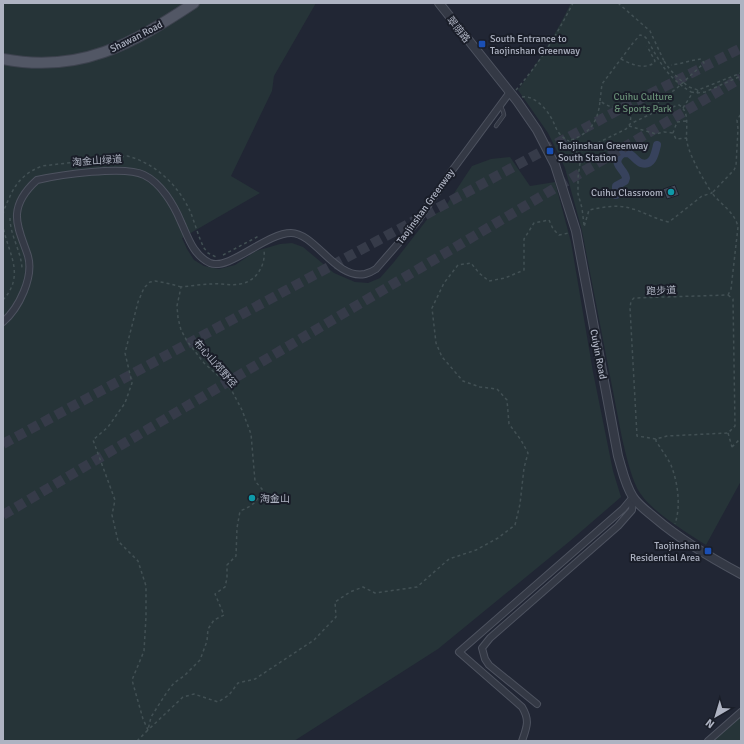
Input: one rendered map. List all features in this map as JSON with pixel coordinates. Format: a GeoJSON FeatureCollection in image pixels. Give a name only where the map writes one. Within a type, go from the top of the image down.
{"type":"FeatureCollection","features":[{"type":"Feature","properties":{"kind":"main road","name":"Shawan Road"},"geometry":{"type":"LineString","coordinates":[[3,59],[46,63],[66,62],[84,58],[119,47],[194,3]]}},
{"type":"Feature","properties":{"kind":"street","name":"翠荫路"},"geometry":{"type":"LineString","coordinates":[[439,3],[513,91]]}},
{"type":"Feature","properties":{"kind":"street","name":"Taojinshan Greenway"},"geometry":{"type":"LineString","coordinates":[[3,322],[16,307],[25,287],[29,272],[29,258],[18,225],[17,215],[18,206],[22,198],[37,180],[72,174],[117,171],[142,174],[150,178],[161,188],[170,201],[195,252],[212,264],[222,264],[270,239],[290,233],[299,235],[308,240],[339,266],[348,271],[362,275],[368,274],[376,269],[416,223],[451,172],[513,91]]}},
{"type":"Feature","properties":{"kind":"street","name":"Cuiyin Road"},"geometry":{"type":"LineString","coordinates":[[513,91],[545,144],[555,165],[571,212],[579,246],[618,456],[633,497],[649,513],[702,553],[741,574]]}},
{"type":"Feature","properties":{"kind":"street"},"geometry":{"type":"LineString","coordinates":[[536,704],[489,665],[485,659],[482,648],[490,638],[618,526],[632,510],[633,497]]}},
{"type":"Feature","properties":{"kind":"street"},"geometry":{"type":"LineString","coordinates":[[522,741],[527,727],[527,715],[522,707],[459,652],[623,509],[633,497]]}},
{"type":"Feature","properties":{"kind":"street"},"geometry":{"type":"LineString","coordinates":[[710,740],[741,712]]}},
{"type":"Feature","properties":{"kind":"lane"},"geometry":{"type":"LineString","coordinates":[[496,126],[504,115],[501,107]]}},
{"type":"Feature","properties":{"kind":"path"},"geometry":{"type":"LineString","coordinates":[[513,91],[529,75],[546,53],[573,3]]}},
{"type":"Feature","properties":{"kind":"path"},"geometry":{"type":"LineString","coordinates":[[618,3],[650,31],[664,61],[678,79],[690,87],[698,90],[741,73]]}},
{"type":"Feature","properties":{"kind":"path"},"geometry":{"type":"LineString","coordinates":[[569,141],[581,137],[590,128],[597,117],[602,84],[621,58],[640,36],[644,36],[671,78],[692,92],[705,92],[741,76]]}},
{"type":"Feature","properties":{"kind":"path"},"geometry":{"type":"LineString","coordinates":[[621,58],[633,64],[650,66],[655,61],[647,46]]}},
{"type":"Feature","properties":{"kind":"path"},"geometry":{"type":"LineString","coordinates":[[654,112],[653,107],[656,104],[704,64],[701,58],[682,64],[671,65]]}},
{"type":"Feature","properties":{"kind":"path"},"geometry":{"type":"LineString","coordinates":[[683,108],[692,92]]}},
{"type":"Feature","properties":{"kind":"path"},"geometry":{"type":"LineString","coordinates":[[521,98],[527,96],[539,103],[551,116],[558,132],[569,141],[577,153],[580,163],[578,194],[582,208],[584,227]]}},
{"type":"Feature","properties":{"kind":"path"},"geometry":{"type":"LineString","coordinates":[[600,101],[607,105],[621,106],[627,109],[630,115],[629,125]]}},
{"type":"Feature","properties":{"kind":"path"},"geometry":{"type":"LineString","coordinates":[[559,159],[577,153],[654,112],[679,105],[683,108],[686,116],[687,142],[697,166],[712,192],[737,221],[738,227],[732,289],[728,295],[733,299],[735,426],[728,433],[732,447],[741,438]]}},
{"type":"Feature","properties":{"kind":"path"},"geometry":{"type":"LineString","coordinates":[[583,230],[589,210],[605,206],[631,208],[657,219],[669,222],[702,196],[712,192],[734,170],[736,166],[737,120],[741,114]]}},
{"type":"Feature","properties":{"kind":"path"},"geometry":{"type":"LineString","coordinates":[[686,122],[680,121],[676,123],[673,133],[676,139],[687,138]]}},
{"type":"Feature","properties":{"kind":"path"},"geometry":{"type":"LineString","coordinates":[[629,125],[656,134],[664,132],[673,133]]}},
{"type":"Feature","properties":{"kind":"path"},"geometry":{"type":"LineString","coordinates":[[3,300],[11,288],[14,275],[14,259],[4,230],[3,215],[15,187],[22,177],[32,170],[42,166],[127,156],[139,159],[156,169],[174,187],[189,209],[204,248],[208,252],[220,257],[257,237],[263,238],[259,240]]}},
{"type":"Feature","properties":{"kind":"path"},"geometry":{"type":"LineString","coordinates":[[10,215],[11,230],[22,262],[22,269]]}},
{"type":"Feature","properties":{"kind":"path"},"geometry":{"type":"LineString","coordinates":[[264,246],[265,255],[260,270],[256,276],[240,284],[211,284],[181,287],[155,281],[150,282],[144,288],[138,302],[125,353],[132,383],[125,403],[108,427],[94,440],[115,500],[112,515],[118,541],[138,562],[146,586],[144,651],[132,680],[143,719],[148,730],[183,696],[194,694],[218,702],[229,695],[238,683],[255,679],[314,640],[336,617],[335,602],[350,592],[363,588],[375,593],[417,587],[449,559],[476,550],[515,525],[520,504],[524,468],[528,453],[521,440],[509,424],[507,400],[497,389],[480,387],[463,381],[442,357],[436,343],[432,308],[444,283],[458,266],[471,263],[479,273],[489,281],[505,278],[524,270],[524,239],[534,223],[549,220],[553,229],[559,235],[571,232]]}},
{"type":"Feature","properties":{"kind":"path","name":"布心山郊野径"},"geometry":{"type":"LineString","coordinates":[[137,741],[148,730],[151,716],[174,683],[184,676],[200,660],[208,641],[208,629],[214,620],[224,615],[215,594],[224,587],[227,578],[228,565],[236,556],[237,528],[240,511],[250,507],[259,498],[262,489],[256,481],[251,434],[242,410],[232,391],[224,381],[204,363],[187,341],[181,330],[177,306],[181,287]]}},
{"type":"Feature","properties":{"kind":"path","name":"跑步道"},"geometry":{"type":"LineString","coordinates":[[728,295],[634,298],[631,301],[630,308],[637,436],[656,439],[667,436],[728,433]]}},
{"type":"Feature","properties":{"kind":"path"},"geometry":{"type":"LineString","coordinates":[[656,439],[671,465],[678,492],[678,514],[675,524]]}},
{"type":"Feature","properties":{"kind":"green space"},"geometry":{"type":"Polygon","coordinates":[[[3,3],[316,3],[274,76],[272,91],[231,176],[260,193],[182,238],[194,260],[204,266],[219,269],[235,265],[256,251],[280,244],[292,243],[303,247],[334,273],[355,282],[368,283],[380,278],[429,217],[443,210],[472,166],[491,159],[510,157],[530,186],[555,182],[571,242],[593,372],[613,471],[621,497],[570,541],[438,649],[294,741],[3,741],[3,3]]]}},
{"type":"Feature","properties":{"kind":"green space","name":"Cuihu Culture & Sports Park"},"geometry":{"type":"Polygon","coordinates":[[[571,3],[741,3],[741,481],[706,545],[658,512],[642,496],[637,488],[628,464],[622,438],[582,231],[565,168],[548,133],[518,90],[546,48],[571,3]]]}},
{"type":"Feature","properties":{"kind":"green space"},"geometry":{"type":"Polygon","coordinates":[[[741,712],[741,741],[711,741],[741,712]]]}},
{"type":"Feature","properties":{"kind":"building","name":"Cuihu Classroom"},"geometry":{"type":"Polygon","coordinates":[[[675,185],[679,195],[667,199],[663,189],[675,185]]]}},
{"type":"Feature","properties":{"kind":"waterway"},"geometry":{"type":"LineString","coordinates":[[616,195],[616,186],[625,181],[626,178],[617,163],[619,157],[628,153],[639,162],[645,164],[653,158],[657,145]]}},
{"type":"Feature","properties":{"kind":"tunnel"},"geometry":{"type":"LineString","coordinates":[[3,444],[622,108],[741,48]]}},
{"type":"Feature","properties":{"kind":"tunnel"},"geometry":{"type":"LineString","coordinates":[[3,515],[741,78]]}},
{"type":"Feature","properties":{"kind":"place","name":"South Entrance to Taojinshan Greenway"},"geometry":{"type":"Point","coordinates":[482,44]}},
{"type":"Feature","properties":{"kind":"place","name":"Taojinshan Greenway South Station"},"geometry":{"type":"Point","coordinates":[550,151]}},
{"type":"Feature","properties":{"kind":"place","name":"Cuihu Classroom"},"geometry":{"type":"Point","coordinates":[671,192]}},
{"type":"Feature","properties":{"kind":"place","name":"淘金山"},"geometry":{"type":"Point","coordinates":[252,498]}},
{"type":"Feature","properties":{"kind":"place","name":"Taojinshan Residential Area"},"geometry":{"type":"Point","coordinates":[708,551]}}]}
